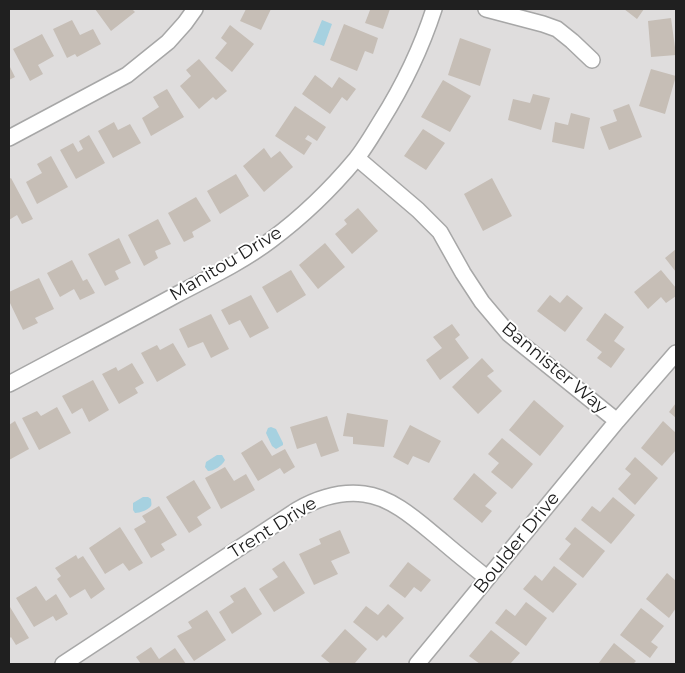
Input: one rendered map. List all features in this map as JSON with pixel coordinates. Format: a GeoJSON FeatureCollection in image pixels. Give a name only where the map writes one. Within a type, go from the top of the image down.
{"type":"FeatureCollection","features":[{"type":"Feature","properties":{"kind":"street"},"geometry":{"type":"LineString","coordinates":[[9,138],[127,75],[168,42],[185,24],[195,9]]}},
{"type":"Feature","properties":{"kind":"street","name":"Manitou Drive"},"geometry":{"type":"LineString","coordinates":[[9,384],[231,266],[270,241],[300,217],[323,195],[356,158],[397,96],[421,45],[434,9]]}},
{"type":"Feature","properties":{"kind":"street"},"geometry":{"type":"LineString","coordinates":[[486,9],[557,29],[592,60]]}},
{"type":"Feature","properties":{"kind":"street","name":"Bannister Way"},"geometry":{"type":"LineString","coordinates":[[356,158],[418,210],[440,232],[482,302],[510,334],[617,421]]}},
{"type":"Feature","properties":{"kind":"street","name":"Boulder Drive"},"geometry":{"type":"LineString","coordinates":[[417,664],[617,421],[676,353]]}},
{"type":"Feature","properties":{"kind":"street","name":"Trent Drive"},"geometry":{"type":"LineString","coordinates":[[63,664],[297,510],[325,497],[344,494],[365,494],[387,501],[406,512],[427,528],[487,578]]}},
{"type":"Feature","properties":{"kind":"shaded area"},"geometry":{"type":"Polygon","coordinates":[[[9,9],[676,9],[676,664],[9,664],[9,9]]]}},
{"type":"Feature","properties":{"kind":"water"},"geometry":{"type":"Polygon","coordinates":[[[322,20],[332,24],[324,46],[313,42],[322,20]]]}},
{"type":"Feature","properties":{"kind":"water"},"geometry":{"type":"Polygon","coordinates":[[[268,428],[276,429],[283,443],[283,445],[276,449],[272,446],[266,433],[268,428]]]}},
{"type":"Feature","properties":{"kind":"water"},"geometry":{"type":"Polygon","coordinates":[[[217,455],[222,455],[225,460],[218,468],[208,471],[205,467],[206,462],[217,455]]]}},
{"type":"Feature","properties":{"kind":"water"},"geometry":{"type":"Polygon","coordinates":[[[143,497],[151,499],[151,506],[144,511],[135,513],[133,503],[143,497]]]}},
{"type":"Feature","properties":{"kind":"building"},"geometry":{"type":"Polygon","coordinates":[[[95,9],[132,9],[135,12],[111,31],[95,9]]]}},
{"type":"Feature","properties":{"kind":"building"},"geometry":{"type":"Polygon","coordinates":[[[246,9],[271,9],[261,30],[240,21],[246,9]]]}},
{"type":"Feature","properties":{"kind":"building"},"geometry":{"type":"Polygon","coordinates":[[[367,9],[390,9],[383,29],[365,23],[370,10],[367,9]]]}},
{"type":"Feature","properties":{"kind":"building"},"geometry":{"type":"Polygon","coordinates":[[[624,9],[644,9],[637,19],[624,9]]]}},
{"type":"Feature","properties":{"kind":"building"},"geometry":{"type":"Polygon","coordinates":[[[671,18],[676,55],[651,57],[648,21],[671,18]]]}},
{"type":"Feature","properties":{"kind":"building"},"geometry":{"type":"Polygon","coordinates":[[[72,20],[80,35],[93,29],[101,44],[77,57],[75,54],[67,58],[53,29],[72,20]]]}},
{"type":"Feature","properties":{"kind":"building"},"geometry":{"type":"Polygon","coordinates":[[[344,24],[378,38],[373,54],[365,51],[357,71],[330,60],[344,24]]]}},
{"type":"Feature","properties":{"kind":"building"},"geometry":{"type":"Polygon","coordinates":[[[230,25],[254,44],[232,72],[215,58],[227,43],[221,38],[230,25]]]}},
{"type":"Feature","properties":{"kind":"building"},"geometry":{"type":"Polygon","coordinates":[[[42,34],[54,56],[38,65],[43,74],[30,81],[13,49],[42,34]]]}},
{"type":"Feature","properties":{"kind":"building"},"geometry":{"type":"Polygon","coordinates":[[[460,38],[491,49],[480,86],[448,75],[460,38]]]}},
{"type":"Feature","properties":{"kind":"building"},"geometry":{"type":"Polygon","coordinates":[[[199,59],[227,91],[216,100],[213,97],[199,109],[180,86],[191,76],[186,70],[199,59]]]}},
{"type":"Feature","properties":{"kind":"building"},"geometry":{"type":"Polygon","coordinates":[[[9,65],[15,77],[9,80],[9,65]]]}},
{"type":"Feature","properties":{"kind":"building"},"geometry":{"type":"Polygon","coordinates":[[[651,69],[676,76],[665,114],[639,106],[651,69]]]}},
{"type":"Feature","properties":{"kind":"building"},"geometry":{"type":"Polygon","coordinates":[[[315,75],[332,88],[339,77],[356,89],[347,101],[342,97],[330,114],[302,94],[315,75]]]}},
{"type":"Feature","properties":{"kind":"building"},"geometry":{"type":"Polygon","coordinates":[[[443,80],[471,96],[450,132],[421,117],[443,80]]]}},
{"type":"Feature","properties":{"kind":"building"},"geometry":{"type":"Polygon","coordinates":[[[167,89],[184,117],[151,136],[142,118],[159,107],[153,97],[167,89]]]}},
{"type":"Feature","properties":{"kind":"building"},"geometry":{"type":"Polygon","coordinates":[[[533,94],[550,98],[541,130],[508,120],[513,99],[530,103],[533,94]]]}},
{"type":"Feature","properties":{"kind":"building"},"geometry":{"type":"Polygon","coordinates":[[[629,104],[642,137],[609,150],[600,127],[617,121],[613,110],[629,104]]]}},
{"type":"Feature","properties":{"kind":"building"},"geometry":{"type":"Polygon","coordinates":[[[295,106],[326,127],[317,141],[308,135],[305,139],[312,143],[304,155],[275,136],[295,106]]]}},
{"type":"Feature","properties":{"kind":"building"},"geometry":{"type":"Polygon","coordinates":[[[571,113],[590,118],[584,149],[552,142],[555,122],[568,125],[571,113]]]}},
{"type":"Feature","properties":{"kind":"building"},"geometry":{"type":"Polygon","coordinates":[[[114,122],[118,130],[130,124],[141,143],[113,158],[98,131],[114,122]]]}},
{"type":"Feature","properties":{"kind":"building"},"geometry":{"type":"Polygon","coordinates":[[[423,129],[445,143],[426,170],[404,156],[423,129]]]}},
{"type":"Feature","properties":{"kind":"building"},"geometry":{"type":"Polygon","coordinates":[[[89,135],[105,163],[76,179],[60,150],[73,143],[78,152],[83,149],[79,141],[89,135]]]}},
{"type":"Feature","properties":{"kind":"building"},"geometry":{"type":"Polygon","coordinates":[[[264,148],[271,158],[280,151],[293,167],[264,192],[243,166],[264,148]]]}},
{"type":"Feature","properties":{"kind":"building"},"geometry":{"type":"Polygon","coordinates":[[[51,156],[68,187],[37,204],[26,182],[42,173],[37,164],[51,156]]]}},
{"type":"Feature","properties":{"kind":"building"},"geometry":{"type":"Polygon","coordinates":[[[236,174],[249,196],[220,214],[207,191],[236,174]]]}},
{"type":"Feature","properties":{"kind":"building"},"geometry":{"type":"Polygon","coordinates":[[[11,178],[33,219],[22,224],[17,215],[9,220],[9,179],[11,178]]]}},
{"type":"Feature","properties":{"kind":"building"},"geometry":{"type":"Polygon","coordinates":[[[492,178],[512,216],[483,231],[464,194],[492,178]]]}},
{"type":"Feature","properties":{"kind":"building"},"geometry":{"type":"Polygon","coordinates":[[[196,197],[211,221],[192,232],[194,237],[184,242],[168,213],[196,197]]]}},
{"type":"Feature","properties":{"kind":"building"},"geometry":{"type":"Polygon","coordinates":[[[358,208],[378,231],[352,254],[335,234],[347,224],[344,220],[358,208]]]}},
{"type":"Feature","properties":{"kind":"building"},"geometry":{"type":"Polygon","coordinates":[[[158,219],[171,244],[155,251],[158,258],[144,266],[128,235],[158,219]]]}},
{"type":"Feature","properties":{"kind":"building"},"geometry":{"type":"Polygon","coordinates":[[[119,238],[131,263],[115,271],[119,279],[105,286],[88,254],[119,238]]]}},
{"type":"Feature","properties":{"kind":"building"},"geometry":{"type":"Polygon","coordinates":[[[325,243],[345,267],[318,289],[299,265],[325,243]]]}},
{"type":"Feature","properties":{"kind":"building"},"geometry":{"type":"Polygon","coordinates":[[[676,249],[676,272],[665,258],[676,249]]]}},
{"type":"Feature","properties":{"kind":"building"},"geometry":{"type":"Polygon","coordinates":[[[72,260],[83,281],[87,279],[95,293],[80,300],[74,289],[60,297],[47,273],[72,260]]]}},
{"type":"Feature","properties":{"kind":"building"},"geometry":{"type":"Polygon","coordinates":[[[291,270],[306,295],[277,313],[262,287],[291,270]]]}},
{"type":"Feature","properties":{"kind":"building"},"geometry":{"type":"Polygon","coordinates":[[[661,270],[676,288],[676,296],[666,303],[661,297],[648,309],[634,292],[661,270]]]}},
{"type":"Feature","properties":{"kind":"building"},"geometry":{"type":"Polygon","coordinates":[[[39,278],[54,309],[35,318],[38,323],[23,330],[9,301],[9,292],[39,278]]]}},
{"type":"Feature","properties":{"kind":"building"},"geometry":{"type":"Polygon","coordinates":[[[251,295],[269,328],[250,338],[240,320],[229,325],[221,310],[251,295]]]}},
{"type":"Feature","properties":{"kind":"building"},"geometry":{"type":"Polygon","coordinates":[[[550,295],[560,303],[567,295],[583,308],[565,332],[537,311],[550,295]]]}},
{"type":"Feature","properties":{"kind":"building"},"geometry":{"type":"Polygon","coordinates":[[[605,313],[624,327],[614,341],[625,349],[611,368],[597,358],[602,352],[586,340],[605,313]]]}},
{"type":"Feature","properties":{"kind":"building"},"geometry":{"type":"Polygon","coordinates":[[[211,314],[229,349],[211,358],[203,342],[188,348],[179,329],[211,314]]]}},
{"type":"Feature","properties":{"kind":"building"},"geometry":{"type":"Polygon","coordinates":[[[452,324],[460,335],[455,339],[469,358],[440,380],[426,360],[442,348],[433,337],[452,324]]]}},
{"type":"Feature","properties":{"kind":"building"},"geometry":{"type":"Polygon","coordinates":[[[173,343],[186,365],[157,382],[141,353],[157,345],[160,350],[173,343]]]}},
{"type":"Feature","properties":{"kind":"building"},"geometry":{"type":"Polygon","coordinates":[[[482,358],[494,371],[487,376],[502,391],[478,414],[452,387],[482,358]]]}},
{"type":"Feature","properties":{"kind":"building"},"geometry":{"type":"Polygon","coordinates":[[[132,363],[144,383],[135,388],[138,393],[119,404],[102,374],[116,367],[118,371],[132,363]]]}},
{"type":"Feature","properties":{"kind":"building"},"geometry":{"type":"Polygon","coordinates":[[[93,380],[109,410],[89,422],[82,408],[72,414],[62,396],[93,380]]]}},
{"type":"Feature","properties":{"kind":"building"},"geometry":{"type":"Polygon","coordinates":[[[534,400],[564,426],[540,456],[509,430],[534,400]]]}},
{"type":"Feature","properties":{"kind":"building"},"geometry":{"type":"Polygon","coordinates":[[[676,403],[676,418],[669,412],[676,403]]]}},
{"type":"Feature","properties":{"kind":"building"},"geometry":{"type":"Polygon","coordinates":[[[57,407],[71,433],[39,450],[22,418],[37,411],[41,416],[57,407]]]}},
{"type":"Feature","properties":{"kind":"building"},"geometry":{"type":"Polygon","coordinates":[[[347,413],[388,420],[384,447],[353,444],[353,437],[343,436],[347,413]]]}},
{"type":"Feature","properties":{"kind":"building"},"geometry":{"type":"Polygon","coordinates":[[[327,416],[339,451],[321,457],[316,443],[297,449],[290,427],[327,416]]]}},
{"type":"Feature","properties":{"kind":"building"},"geometry":{"type":"Polygon","coordinates":[[[15,421],[29,449],[9,460],[9,425],[15,421]]]}},
{"type":"Feature","properties":{"kind":"building"},"geometry":{"type":"Polygon","coordinates":[[[663,421],[676,433],[676,450],[662,466],[641,448],[663,421]]]}},
{"type":"Feature","properties":{"kind":"building"},"geometry":{"type":"Polygon","coordinates":[[[410,425],[441,441],[429,463],[413,456],[408,465],[393,457],[410,425]]]}},
{"type":"Feature","properties":{"kind":"building"},"geometry":{"type":"Polygon","coordinates":[[[502,438],[533,464],[512,489],[491,472],[499,463],[488,454],[502,438]]]}},
{"type":"Feature","properties":{"kind":"building"},"geometry":{"type":"Polygon","coordinates":[[[262,440],[272,456],[285,449],[295,467],[284,474],[280,468],[258,481],[241,453],[262,440]]]}},
{"type":"Feature","properties":{"kind":"building"},"geometry":{"type":"Polygon","coordinates":[[[635,457],[658,478],[635,505],[618,489],[631,474],[625,469],[635,457]]]}},
{"type":"Feature","properties":{"kind":"building"},"geometry":{"type":"Polygon","coordinates":[[[225,467],[234,481],[246,474],[255,490],[221,509],[205,478],[225,467]]]}},
{"type":"Feature","properties":{"kind":"building"},"geometry":{"type":"Polygon","coordinates":[[[474,473],[497,493],[485,506],[492,511],[482,523],[453,499],[474,473]]]}},
{"type":"Feature","properties":{"kind":"building"},"geometry":{"type":"Polygon","coordinates":[[[194,480],[211,508],[197,517],[202,525],[189,533],[166,497],[194,480]]]}},
{"type":"Feature","properties":{"kind":"building"},"geometry":{"type":"Polygon","coordinates":[[[613,497],[635,515],[611,544],[581,520],[592,506],[600,512],[613,497]]]}},
{"type":"Feature","properties":{"kind":"building"},"geometry":{"type":"Polygon","coordinates":[[[159,506],[177,535],[161,544],[165,550],[151,558],[134,529],[146,522],[142,516],[159,506]]]}},
{"type":"Feature","properties":{"kind":"building"},"geometry":{"type":"Polygon","coordinates":[[[120,527],[143,563],[129,571],[123,563],[105,574],[89,548],[120,527]]]}},
{"type":"Feature","properties":{"kind":"building"},"geometry":{"type":"Polygon","coordinates":[[[575,527],[605,551],[583,578],[559,559],[571,544],[565,539],[575,527]]]}},
{"type":"Feature","properties":{"kind":"building"},"geometry":{"type":"Polygon","coordinates":[[[340,530],[350,553],[331,561],[338,574],[314,585],[299,554],[321,544],[319,539],[340,530]]]}},
{"type":"Feature","properties":{"kind":"building"},"geometry":{"type":"Polygon","coordinates":[[[76,555],[78,559],[83,556],[105,589],[91,599],[85,589],[70,598],[57,579],[61,576],[55,568],[76,555]]]}},
{"type":"Feature","properties":{"kind":"building"},"geometry":{"type":"Polygon","coordinates":[[[284,561],[305,593],[274,612],[259,589],[278,577],[272,569],[284,561]]]}},
{"type":"Feature","properties":{"kind":"building"},"geometry":{"type":"Polygon","coordinates":[[[408,562],[431,580],[421,592],[414,587],[405,598],[389,586],[408,562]]]}},
{"type":"Feature","properties":{"kind":"building"},"geometry":{"type":"Polygon","coordinates":[[[554,566],[577,584],[553,613],[523,589],[535,575],[542,581],[554,566]]]}},
{"type":"Feature","properties":{"kind":"building"},"geometry":{"type":"Polygon","coordinates":[[[667,573],[676,581],[676,608],[669,618],[646,599],[667,573]]]}},
{"type":"Feature","properties":{"kind":"building"},"geometry":{"type":"Polygon","coordinates":[[[36,586],[46,601],[56,594],[68,614],[56,621],[53,616],[34,627],[16,598],[36,586]]]}},
{"type":"Feature","properties":{"kind":"building"},"geometry":{"type":"Polygon","coordinates":[[[245,587],[262,614],[232,634],[219,612],[234,602],[230,596],[245,587]]]}},
{"type":"Feature","properties":{"kind":"building"},"geometry":{"type":"Polygon","coordinates":[[[526,602],[547,618],[526,646],[495,623],[506,609],[515,616],[526,602]]]}},
{"type":"Feature","properties":{"kind":"building"},"geometry":{"type":"Polygon","coordinates":[[[388,604],[404,618],[386,638],[383,635],[377,641],[353,622],[366,606],[378,615],[388,604]]]}},
{"type":"Feature","properties":{"kind":"building"},"geometry":{"type":"Polygon","coordinates":[[[10,607],[29,638],[16,645],[11,637],[9,639],[10,607]]]}},
{"type":"Feature","properties":{"kind":"building"},"geometry":{"type":"Polygon","coordinates":[[[641,608],[664,626],[651,642],[658,647],[650,658],[620,635],[641,608]]]}},
{"type":"Feature","properties":{"kind":"building"},"geometry":{"type":"Polygon","coordinates":[[[207,610],[226,640],[194,661],[177,636],[192,628],[188,622],[207,610]]]}},
{"type":"Feature","properties":{"kind":"building"},"geometry":{"type":"Polygon","coordinates":[[[345,629],[367,649],[355,663],[357,664],[331,664],[321,656],[345,629]]]}},
{"type":"Feature","properties":{"kind":"building"},"geometry":{"type":"Polygon","coordinates":[[[491,630],[520,653],[510,664],[480,664],[469,656],[491,630]]]}},
{"type":"Feature","properties":{"kind":"building"},"geometry":{"type":"Polygon","coordinates":[[[614,643],[636,661],[633,664],[598,664],[614,643]]]}},
{"type":"Feature","properties":{"kind":"building"},"geometry":{"type":"Polygon","coordinates":[[[151,647],[159,659],[175,648],[186,664],[141,664],[136,657],[151,647]]]}}]}
